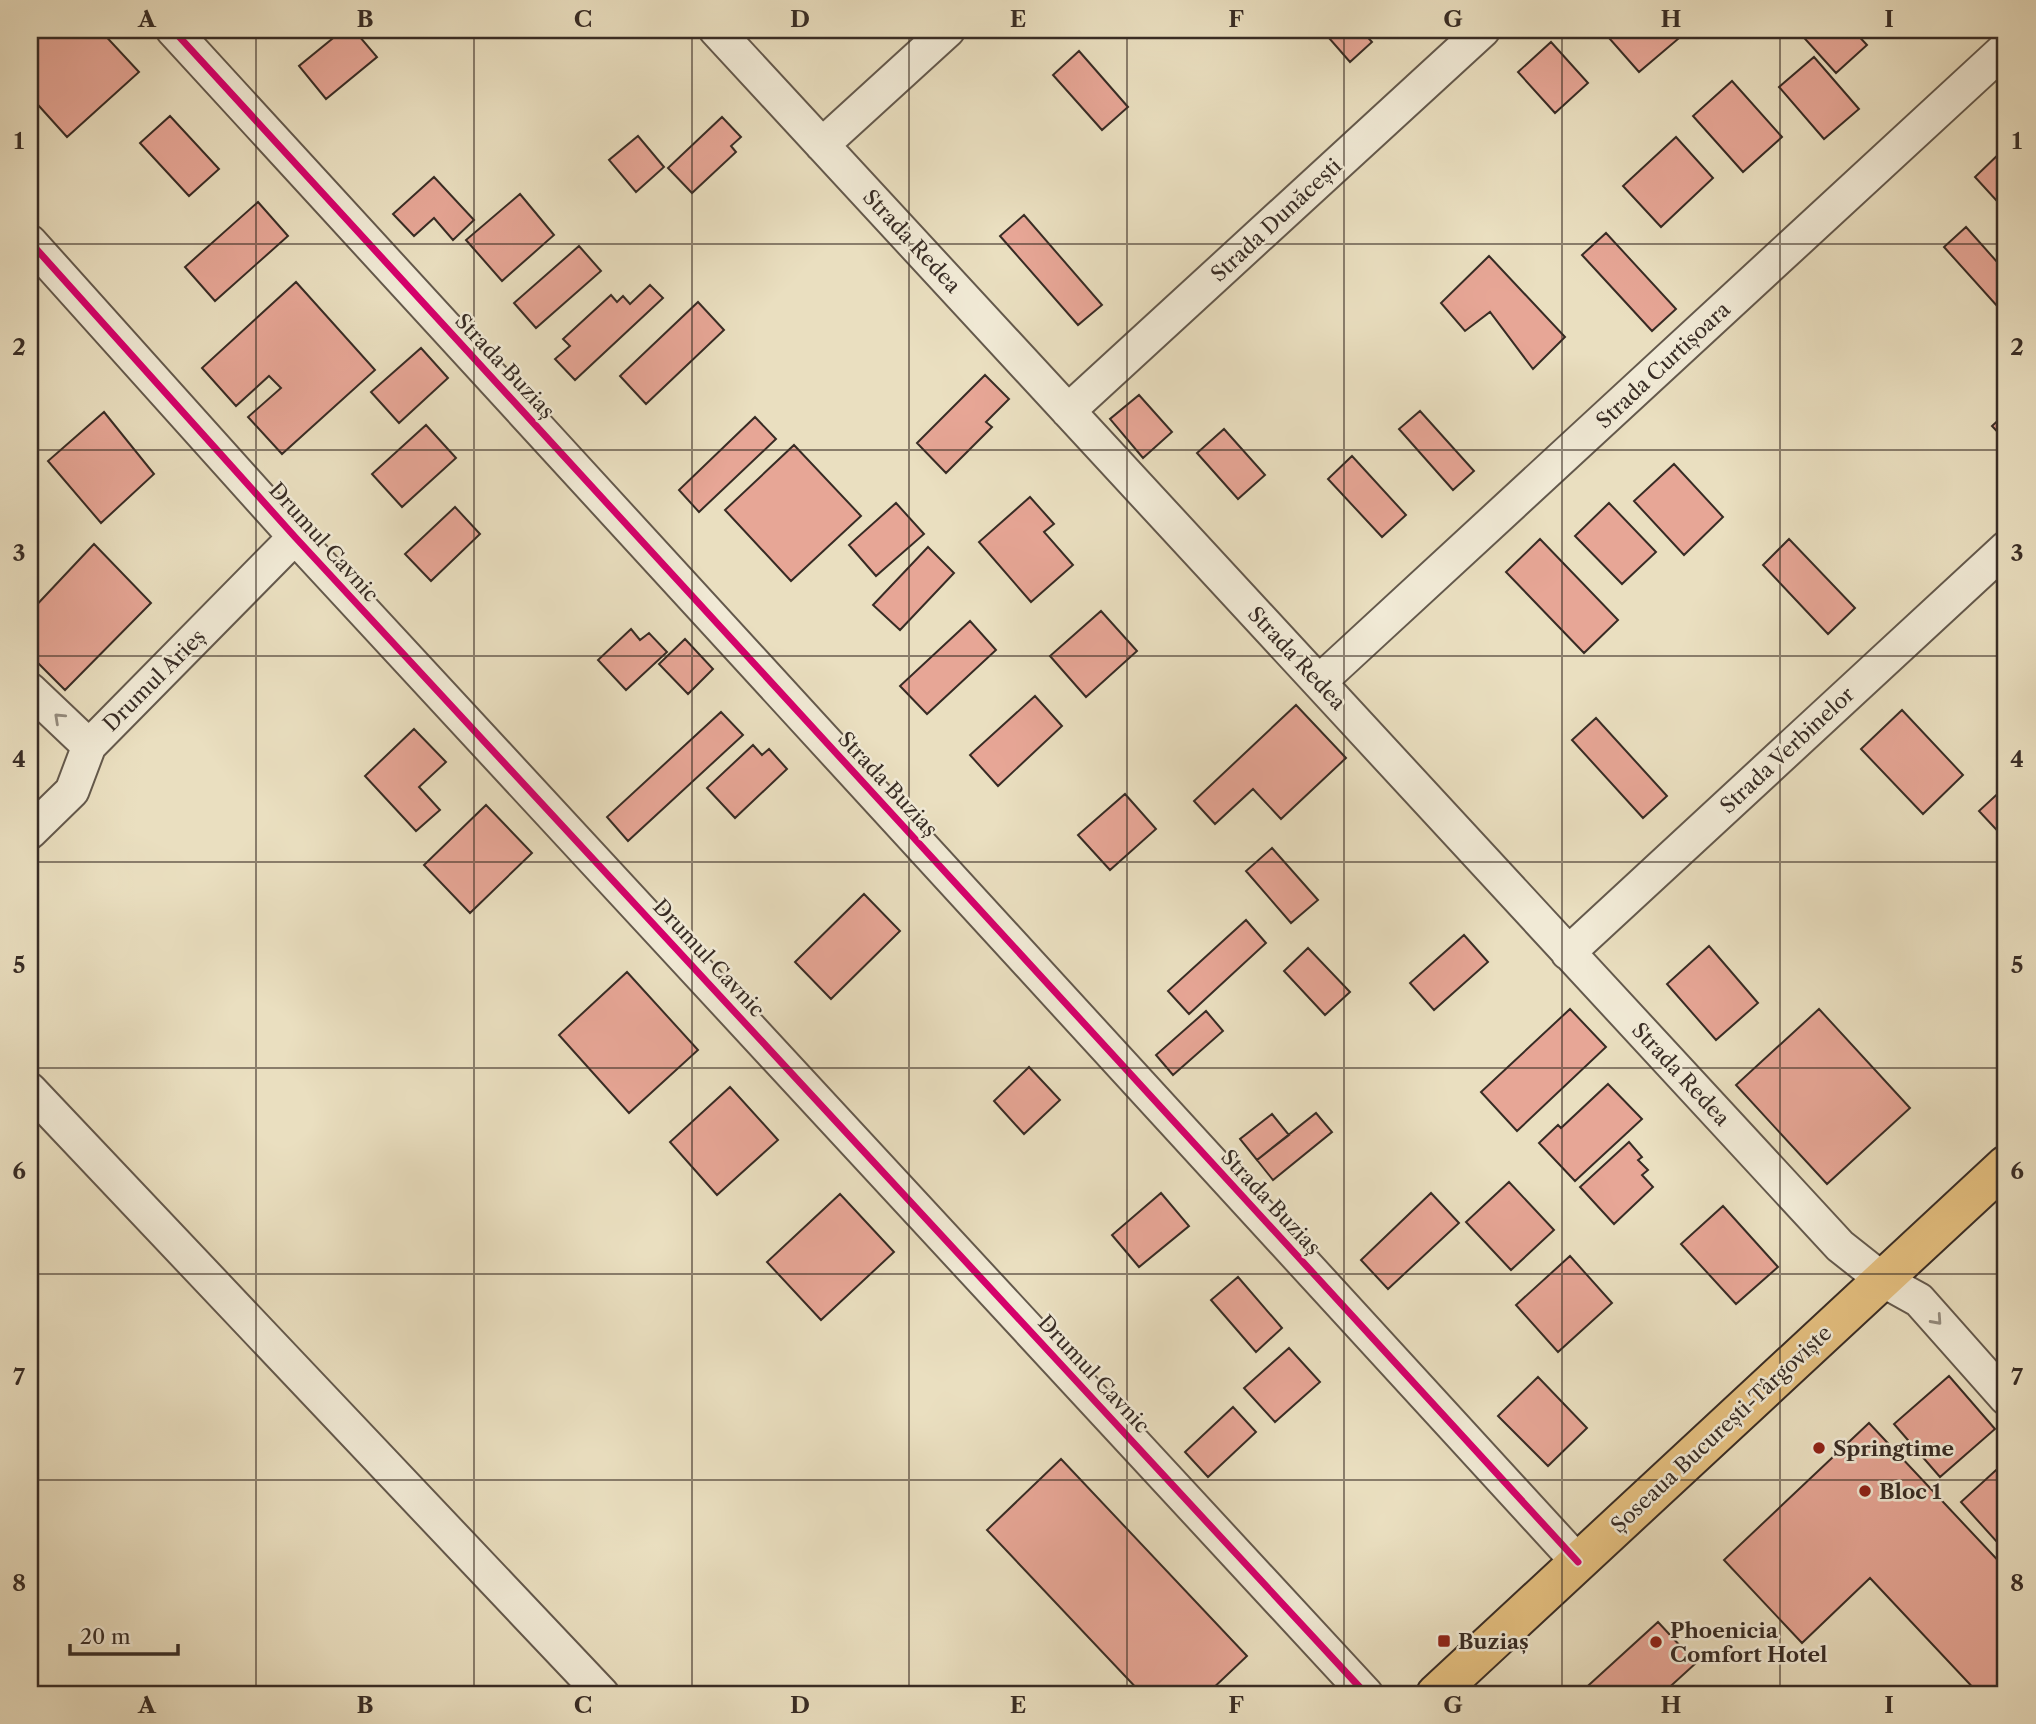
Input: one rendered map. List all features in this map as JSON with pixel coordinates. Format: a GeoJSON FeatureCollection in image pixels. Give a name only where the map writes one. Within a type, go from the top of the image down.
{"type":"FeatureCollection","features":[{"type":"Feature","properties":{"kind":"main road","name":"Șoseaua București-Târgoviște"},"geometry":{"type":"LineString","coordinates":[[1436,1694],[2006,1165]]}},
{"type":"Feature","properties":{"kind":"street","name":"Strada Buziaș"},"geometry":{"type":"LineString","coordinates":[[173,30],[1578,1562]]}},
{"type":"Feature","properties":{"kind":"street","name":"Strada Redea"},"geometry":{"type":"LineString","coordinates":[[716,30],[1840,1246],[1883,1280],[1919,1300],[2006,1398]]}},
{"type":"Feature","properties":{"kind":"street"},"geometry":{"type":"LineString","coordinates":[[822,145],[948,30]]}},
{"type":"Feature","properties":{"kind":"street","name":"Strada Dunăcești"},"geometry":{"type":"LineString","coordinates":[[1068,411],[1483,30]]}},
{"type":"Feature","properties":{"kind":"street","name":"Strada Curtișoara"},"geometry":{"type":"LineString","coordinates":[[1319,682],[2006,48]]}},
{"type":"Feature","properties":{"kind":"street","name":"Drumul Cavnic"},"geometry":{"type":"LineString","coordinates":[[30,242],[295,537],[1366,1694]]}},
{"type":"Feature","properties":{"kind":"street","name":"Drumul Arieș"},"geometry":{"type":"LineString","coordinates":[[30,832],[72,791],[89,746],[295,537]]}},
{"type":"Feature","properties":{"kind":"street","name":"Strada Verbinelor"},"geometry":{"type":"LineString","coordinates":[[1568,953],[2006,548]]}},
{"type":"Feature","properties":{"kind":"street"},"geometry":{"type":"LineString","coordinates":[[30,690],[89,746]]}},
{"type":"Feature","properties":{"kind":"street"},"geometry":{"type":"LineString","coordinates":[[30,1090],[602,1694]]}},
{"type":"Feature","properties":{"kind":"building"},"geometry":{"type":"Polygon","coordinates":[[[30,30],[100,30],[139,72],[67,137],[30,96],[30,30]]]}},
{"type":"Feature","properties":{"kind":"building"},"geometry":{"type":"Polygon","coordinates":[[[343,30],[354,30],[377,57],[326,99],[299,66],[343,30]]]}},
{"type":"Feature","properties":{"kind":"building"},"geometry":{"type":"Polygon","coordinates":[[[1322,30],[1361,30],[1372,42],[1350,62],[1322,30]]]}},
{"type":"Feature","properties":{"kind":"building"},"geometry":{"type":"Polygon","coordinates":[[[1602,30],[1670,30],[1678,39],[1639,72],[1602,30]]]}},
{"type":"Feature","properties":{"kind":"building"},"geometry":{"type":"Polygon","coordinates":[[[1797,30],[1853,30],[1867,45],[1836,73],[1797,30]]]}},
{"type":"Feature","properties":{"kind":"building"},"geometry":{"type":"Polygon","coordinates":[[[1551,42],[1588,83],[1555,113],[1518,72],[1551,42]]]}},
{"type":"Feature","properties":{"kind":"building"},"geometry":{"type":"Polygon","coordinates":[[[1079,51],[1128,107],[1102,130],[1053,75],[1079,51]]]}},
{"type":"Feature","properties":{"kind":"building"},"geometry":{"type":"Polygon","coordinates":[[[1814,57],[1859,109],[1824,139],[1779,87],[1814,57]]]}},
{"type":"Feature","properties":{"kind":"building"},"geometry":{"type":"Polygon","coordinates":[[[1732,81],[1782,137],[1743,172],[1693,116],[1732,81]]]}},
{"type":"Feature","properties":{"kind":"building"},"geometry":{"type":"Polygon","coordinates":[[[170,116],[219,169],[189,196],[140,143],[170,116]]]}},
{"type":"Feature","properties":{"kind":"building"},"geometry":{"type":"Polygon","coordinates":[[[722,117],[741,137],[731,146],[736,152],[692,193],[668,168],[722,117]]]}},
{"type":"Feature","properties":{"kind":"building"},"geometry":{"type":"Polygon","coordinates":[[[638,136],[664,167],[636,192],[609,160],[638,136]]]}},
{"type":"Feature","properties":{"kind":"building"},"geometry":{"type":"Polygon","coordinates":[[[1676,137],[1713,178],[1661,227],[1623,186],[1676,137]]]}},
{"type":"Feature","properties":{"kind":"building"},"geometry":{"type":"Polygon","coordinates":[[[2003,150],[2006,153],[2006,211],[1975,177],[2003,150]]]}},
{"type":"Feature","properties":{"kind":"building"},"geometry":{"type":"Polygon","coordinates":[[[434,177],[474,220],[453,240],[434,218],[414,236],[393,214],[434,177]]]}},
{"type":"Feature","properties":{"kind":"building"},"geometry":{"type":"Polygon","coordinates":[[[520,194],[554,235],[502,281],[466,240],[520,194]]]}},
{"type":"Feature","properties":{"kind":"building"},"geometry":{"type":"Polygon","coordinates":[[[258,202],[288,236],[215,301],[185,267],[258,202]]]}},
{"type":"Feature","properties":{"kind":"building"},"geometry":{"type":"Polygon","coordinates":[[[1024,215],[1102,305],[1078,325],[1000,236],[1024,215]]]}},
{"type":"Feature","properties":{"kind":"building"},"geometry":{"type":"Polygon","coordinates":[[[1966,227],[2006,272],[2006,299],[1998,307],[1944,247],[1966,227]]]}},
{"type":"Feature","properties":{"kind":"building"},"geometry":{"type":"Polygon","coordinates":[[[1606,233],[1676,309],[1652,331],[1582,255],[1606,233]]]}},
{"type":"Feature","properties":{"kind":"building"},"geometry":{"type":"Polygon","coordinates":[[[579,246],[601,271],[536,328],[514,303],[579,246]]]}},
{"type":"Feature","properties":{"kind":"building"},"geometry":{"type":"Polygon","coordinates":[[[1489,256],[1565,337],[1533,369],[1490,312],[1465,331],[1441,303],[1489,256]]]}},
{"type":"Feature","properties":{"kind":"building"},"geometry":{"type":"Polygon","coordinates":[[[296,282],[375,370],[282,454],[248,417],[281,388],[269,376],[236,406],[202,368],[296,282]]]}},
{"type":"Feature","properties":{"kind":"building"},"geometry":{"type":"Polygon","coordinates":[[[650,285],[663,298],[575,380],[555,359],[570,346],[563,339],[611,295],[617,302],[623,296],[630,304],[650,285]]]}},
{"type":"Feature","properties":{"kind":"building"},"geometry":{"type":"Polygon","coordinates":[[[698,302],[724,330],[646,404],[620,376],[698,302]]]}},
{"type":"Feature","properties":{"kind":"building"},"geometry":{"type":"Polygon","coordinates":[[[421,348],[448,378],[399,423],[371,392],[421,348]]]}},
{"type":"Feature","properties":{"kind":"building"},"geometry":{"type":"Polygon","coordinates":[[[985,375],[1009,399],[986,422],[992,427],[946,473],[917,443],[985,375]]]}},
{"type":"Feature","properties":{"kind":"building"},"geometry":{"type":"Polygon","coordinates":[[[1139,395],[1172,432],[1143,458],[1110,419],[1139,395]]]}},
{"type":"Feature","properties":{"kind":"building"},"geometry":{"type":"Polygon","coordinates":[[[1420,411],[1474,471],[1453,490],[1399,429],[1420,411]]]}},
{"type":"Feature","properties":{"kind":"building"},"geometry":{"type":"Polygon","coordinates":[[[104,412],[154,474],[101,523],[48,461],[104,412]]]}},
{"type":"Feature","properties":{"kind":"building"},"geometry":{"type":"Polygon","coordinates":[[[2006,413],[2006,441],[1992,426],[2006,413]]]}},
{"type":"Feature","properties":{"kind":"building"},"geometry":{"type":"Polygon","coordinates":[[[755,417],[776,439],[699,512],[679,490],[755,417]]]}},
{"type":"Feature","properties":{"kind":"building"},"geometry":{"type":"Polygon","coordinates":[[[426,425],[456,458],[402,507],[372,474],[426,425]]]}},
{"type":"Feature","properties":{"kind":"building"},"geometry":{"type":"Polygon","coordinates":[[[1224,429],[1265,475],[1238,499],[1197,453],[1224,429]]]}},
{"type":"Feature","properties":{"kind":"building"},"geometry":{"type":"Polygon","coordinates":[[[794,445],[861,516],[791,581],[725,510],[794,445]]]}},
{"type":"Feature","properties":{"kind":"building"},"geometry":{"type":"Polygon","coordinates":[[[1352,456],[1406,515],[1382,537],[1328,479],[1352,456]]]}},
{"type":"Feature","properties":{"kind":"building"},"geometry":{"type":"Polygon","coordinates":[[[1674,464],[1723,517],[1684,555],[1634,501],[1674,464]]]}},
{"type":"Feature","properties":{"kind":"building"},"geometry":{"type":"Polygon","coordinates":[[[1030,497],[1054,524],[1044,532],[1073,565],[1031,602],[979,542],[1030,497]]]}},
{"type":"Feature","properties":{"kind":"building"},"geometry":{"type":"Polygon","coordinates":[[[896,503],[924,534],[876,576],[849,545],[896,503]]]}},
{"type":"Feature","properties":{"kind":"building"},"geometry":{"type":"Polygon","coordinates":[[[1609,503],[1656,552],[1622,584],[1575,536],[1609,503]]]}},
{"type":"Feature","properties":{"kind":"building"},"geometry":{"type":"Polygon","coordinates":[[[455,507],[480,534],[431,581],[405,554],[455,507]]]}},
{"type":"Feature","properties":{"kind":"building"},"geometry":{"type":"Polygon","coordinates":[[[1540,539],[1618,620],[1584,653],[1506,572],[1540,539]]]}},
{"type":"Feature","properties":{"kind":"building"},"geometry":{"type":"Polygon","coordinates":[[[1789,539],[1855,608],[1828,634],[1763,565],[1789,539]]]}},
{"type":"Feature","properties":{"kind":"building"},"geometry":{"type":"Polygon","coordinates":[[[94,544],[151,603],[65,690],[30,655],[30,612],[94,544]]]}},
{"type":"Feature","properties":{"kind":"building"},"geometry":{"type":"Polygon","coordinates":[[[928,547],[954,573],[900,630],[873,605],[928,547]]]}},
{"type":"Feature","properties":{"kind":"building"},"geometry":{"type":"Polygon","coordinates":[[[1101,611],[1137,651],[1086,697],[1050,656],[1101,611]]]}},
{"type":"Feature","properties":{"kind":"building"},"geometry":{"type":"Polygon","coordinates":[[[970,621],[996,650],[927,714],[900,686],[970,621]]]}},
{"type":"Feature","properties":{"kind":"building"},"geometry":{"type":"Polygon","coordinates":[[[631,629],[640,640],[649,633],[667,652],[626,690],[598,660],[631,629]]]}},
{"type":"Feature","properties":{"kind":"building"},"geometry":{"type":"Polygon","coordinates":[[[685,639],[713,669],[688,694],[659,664],[685,639]]]}},
{"type":"Feature","properties":{"kind":"building"},"geometry":{"type":"Polygon","coordinates":[[[1035,696],[1062,726],[998,786],[970,755],[1035,696]]]}},
{"type":"Feature","properties":{"kind":"building"},"geometry":{"type":"Polygon","coordinates":[[[1296,705],[1346,758],[1281,819],[1253,789],[1215,824],[1194,801],[1296,705]]]}},
{"type":"Feature","properties":{"kind":"building"},"geometry":{"type":"Polygon","coordinates":[[[1902,710],[1963,775],[1923,814],[1861,749],[1902,710]]]}},
{"type":"Feature","properties":{"kind":"building"},"geometry":{"type":"Polygon","coordinates":[[[721,712],[743,735],[628,841],[607,817],[721,712]]]}},
{"type":"Feature","properties":{"kind":"building"},"geometry":{"type":"Polygon","coordinates":[[[1596,718],[1667,796],[1643,818],[1572,740],[1596,718]]]}},
{"type":"Feature","properties":{"kind":"building"},"geometry":{"type":"Polygon","coordinates":[[[414,729],[446,762],[419,787],[440,810],[416,831],[365,776],[414,729]]]}},
{"type":"Feature","properties":{"kind":"building"},"geometry":{"type":"Polygon","coordinates":[[[753,745],[762,755],[769,749],[787,769],[735,818],[707,788],[753,745]]]}},
{"type":"Feature","properties":{"kind":"building"},"geometry":{"type":"Polygon","coordinates":[[[2006,786],[2006,840],[1979,811],[2006,786]]]}},
{"type":"Feature","properties":{"kind":"building"},"geometry":{"type":"Polygon","coordinates":[[[1125,794],[1156,829],[1110,870],[1078,835],[1125,794]]]}},
{"type":"Feature","properties":{"kind":"building"},"geometry":{"type":"Polygon","coordinates":[[[486,805],[532,853],[470,913],[424,865],[486,805]]]}},
{"type":"Feature","properties":{"kind":"building"},"geometry":{"type":"Polygon","coordinates":[[[1272,848],[1318,900],[1291,923],[1246,871],[1272,848]]]}},
{"type":"Feature","properties":{"kind":"building"},"geometry":{"type":"Polygon","coordinates":[[[864,894],[900,931],[831,999],[795,962],[864,894]]]}},
{"type":"Feature","properties":{"kind":"building"},"geometry":{"type":"Polygon","coordinates":[[[1246,920],[1266,943],[1189,1014],[1168,991],[1246,920]]]}},
{"type":"Feature","properties":{"kind":"building"},"geometry":{"type":"Polygon","coordinates":[[[1464,935],[1488,962],[1434,1010],[1410,983],[1464,935]]]}},
{"type":"Feature","properties":{"kind":"building"},"geometry":{"type":"Polygon","coordinates":[[[1709,946],[1758,1003],[1716,1040],[1667,984],[1709,946]]]}},
{"type":"Feature","properties":{"kind":"building"},"geometry":{"type":"Polygon","coordinates":[[[1308,948],[1350,992],[1325,1015],[1284,971],[1308,948]]]}},
{"type":"Feature","properties":{"kind":"building"},"geometry":{"type":"Polygon","coordinates":[[[627,972],[698,1050],[629,1113],[559,1035],[627,972]]]}},
{"type":"Feature","properties":{"kind":"building"},"geometry":{"type":"Polygon","coordinates":[[[1570,1009],[1606,1047],[1517,1131],[1481,1092],[1570,1009]]]}},
{"type":"Feature","properties":{"kind":"building"},"geometry":{"type":"Polygon","coordinates":[[[1819,1009],[1910,1108],[1827,1184],[1736,1085],[1819,1009]]]}},
{"type":"Feature","properties":{"kind":"building"},"geometry":{"type":"Polygon","coordinates":[[[1206,1011],[1223,1031],[1173,1075],[1156,1055],[1206,1011]]]}},
{"type":"Feature","properties":{"kind":"building"},"geometry":{"type":"Polygon","coordinates":[[[1029,1067],[1060,1100],[1024,1134],[994,1101],[1029,1067]]]}},
{"type":"Feature","properties":{"kind":"building"},"geometry":{"type":"Polygon","coordinates":[[[1608,1084],[1642,1119],[1575,1181],[1539,1143],[1558,1125],[1561,1128],[1608,1084]]]}},
{"type":"Feature","properties":{"kind":"building"},"geometry":{"type":"Polygon","coordinates":[[[730,1087],[778,1140],[717,1195],[670,1142],[730,1087]]]}},
{"type":"Feature","properties":{"kind":"building"},"geometry":{"type":"Polygon","coordinates":[[[1316,1113],[1332,1132],[1273,1180],[1257,1160],[1316,1113]]]}},
{"type":"Feature","properties":{"kind":"building"},"geometry":{"type":"Polygon","coordinates":[[[1272,1114],[1289,1135],[1257,1160],[1240,1139],[1272,1114]]]}},
{"type":"Feature","properties":{"kind":"building"},"geometry":{"type":"Polygon","coordinates":[[[1629,1142],[1642,1157],[1638,1160],[1648,1170],[1642,1175],[1653,1187],[1614,1224],[1580,1187],[1629,1142]]]}},
{"type":"Feature","properties":{"kind":"building"},"geometry":{"type":"Polygon","coordinates":[[[1509,1182],[1554,1230],[1511,1270],[1466,1222],[1509,1182]]]}},
{"type":"Feature","properties":{"kind":"building"},"geometry":{"type":"Polygon","coordinates":[[[1161,1193],[1189,1226],[1139,1267],[1112,1235],[1161,1193]]]}},
{"type":"Feature","properties":{"kind":"building"},"geometry":{"type":"Polygon","coordinates":[[[1431,1193],[1459,1223],[1388,1289],[1361,1260],[1431,1193]]]}},
{"type":"Feature","properties":{"kind":"building"},"geometry":{"type":"Polygon","coordinates":[[[840,1194],[894,1252],[821,1320],[767,1262],[840,1194]]]}},
{"type":"Feature","properties":{"kind":"building"},"geometry":{"type":"Polygon","coordinates":[[[1723,1206],[1778,1267],[1736,1304],[1681,1244],[1723,1206]]]}},
{"type":"Feature","properties":{"kind":"building"},"geometry":{"type":"Polygon","coordinates":[[[1570,1256],[1612,1303],[1558,1352],[1516,1305],[1570,1256]]]}},
{"type":"Feature","properties":{"kind":"building"},"geometry":{"type":"Polygon","coordinates":[[[1238,1277],[1282,1328],[1256,1352],[1211,1300],[1238,1277]]]}},
{"type":"Feature","properties":{"kind":"building"},"geometry":{"type":"Polygon","coordinates":[[[1289,1348],[1320,1382],[1275,1422],[1244,1388],[1289,1348]]]}},
{"type":"Feature","properties":{"kind":"building"},"geometry":{"type":"Polygon","coordinates":[[[1949,1376],[1995,1429],[1940,1477],[1894,1424],[1949,1376]]]}},
{"type":"Feature","properties":{"kind":"building"},"geometry":{"type":"Polygon","coordinates":[[[1538,1377],[1587,1428],[1548,1466],[1498,1416],[1538,1377]]]}},
{"type":"Feature","properties":{"kind":"building"},"geometry":{"type":"Polygon","coordinates":[[[1233,1407],[1256,1432],[1208,1477],[1185,1452],[1233,1407]]]}},
{"type":"Feature","properties":{"kind":"building","name":"Bloc 1"},"geometry":{"type":"Polygon","coordinates":[[[1869,1423],[2006,1569],[2006,1694],[1979,1694],[1870,1578],[1802,1643],[1724,1560],[1869,1423]]]}},
{"type":"Feature","properties":{"kind":"building"},"geometry":{"type":"Polygon","coordinates":[[[1061,1459],[1247,1656],[1207,1694],[1142,1694],[987,1530],[1061,1459]]]}},
{"type":"Feature","properties":{"kind":"building"},"geometry":{"type":"Polygon","coordinates":[[[2006,1461],[2006,1552],[1961,1502],[2006,1461]]]}},
{"type":"Feature","properties":{"kind":"building","name":"Phoenicia Comfort Hotel"},"geometry":{"type":"Polygon","coordinates":[[[1658,1622],[1696,1663],[1662,1694],[1579,1694],[1658,1622]]]}},
{"type":"Feature","properties":{"kind":"cycle path"},"geometry":{"type":"LineString","coordinates":[[173,30],[1578,1562]]}},
{"type":"Feature","properties":{"kind":"cycle path"},"geometry":{"type":"LineString","coordinates":[[30,242],[295,537],[1366,1694]]}},
{"type":"Feature","properties":{"kind":"place","name":"Springtime"},"geometry":{"type":"Point","coordinates":[1819,1448]}},
{"type":"Feature","properties":{"kind":"place","name":"Bloc 1"},"geometry":{"type":"Point","coordinates":[1865,1491]}},
{"type":"Feature","properties":{"kind":"place","name":"Buziaș"},"geometry":{"type":"Point","coordinates":[1444,1641]}},
{"type":"Feature","properties":{"kind":"place","name":"Phoenicia Comfort Hotel"},"geometry":{"type":"Point","coordinates":[1656,1642]}}]}
